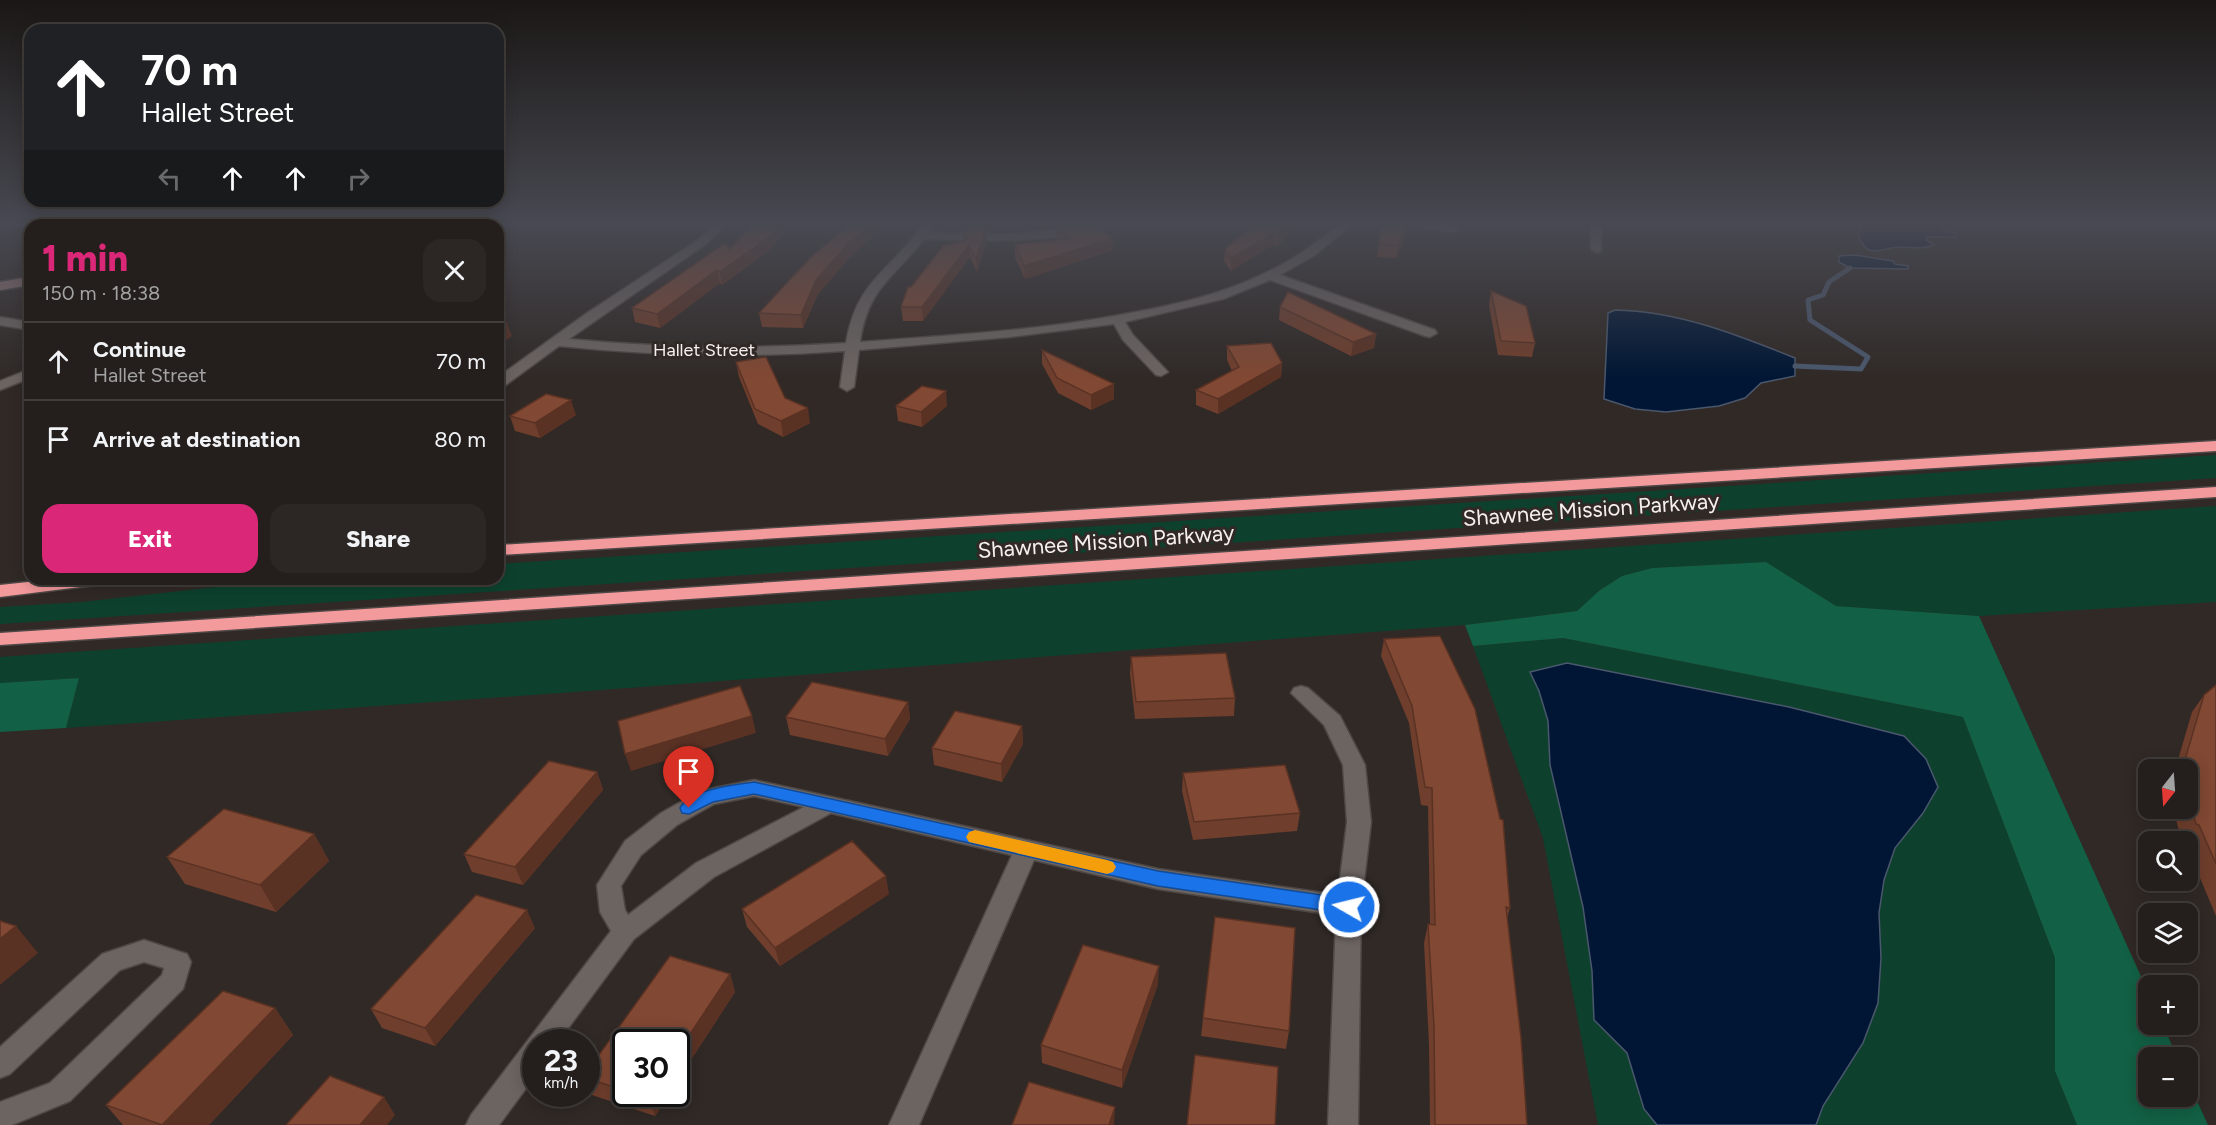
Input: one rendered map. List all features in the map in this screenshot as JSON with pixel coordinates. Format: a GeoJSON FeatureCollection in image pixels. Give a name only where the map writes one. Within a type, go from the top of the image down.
{"type":"FeatureCollection","features":[{"type":"Feature","properties":{"kind":"highway","name":"Shawnee Mission Parkway"},"geometry":{"type":"LineString","coordinates":[[504,550],[2216,446]]}},
{"type":"Feature","properties":{"kind":"highway","name":"Shawnee Mission Parkway"},"geometry":{"type":"LineString","coordinates":[[0,639],[2216,492]]}},
{"type":"Feature","properties":{"kind":"highway"},"geometry":{"type":"LineString","coordinates":[[0,581],[24,579]]}},
{"type":"Feature","properties":{"kind":"highway"},"geometry":{"type":"LineString","coordinates":[[0,591],[52,585]]}},
{"type":"Feature","properties":{"kind":"street"},"geometry":{"type":"LineString","coordinates":[[504,380],[654,274]]}},
{"type":"Feature","properties":{"kind":"street"},"geometry":{"type":"LineString","coordinates":[[847,387],[861,308],[871,290],[886,274]]}},
{"type":"Feature","properties":{"kind":"street","name":"Hallet Street"},"geometry":{"type":"LineString","coordinates":[[555,342],[683,352],[854,346],[1007,333],[1117,319],[1187,304],[1273,274]]}},
{"type":"Feature","properties":{"kind":"street"},"geometry":{"type":"LineString","coordinates":[[1270,276],[1430,333]]}},
{"type":"Feature","properties":{"kind":"street"},"geometry":{"type":"LineString","coordinates":[[0,286],[24,282]]}},
{"type":"Feature","properties":{"kind":"street"},"geometry":{"type":"LineString","coordinates":[[1117,319],[1128,337],[1161,372]]}},
{"type":"Feature","properties":{"kind":"street"},"geometry":{"type":"LineString","coordinates":[[0,321],[24,325]]}},
{"type":"Feature","properties":{"kind":"street"},"geometry":{"type":"LineString","coordinates":[[0,386],[24,376]]}},
{"type":"Feature","properties":{"kind":"street"},"geometry":{"type":"LineString","coordinates":[[1301,693],[1333,720],[1354,765],[1359,822],[1349,907],[1343,1125]]}},
{"type":"Feature","properties":{"kind":"street"},"geometry":{"type":"LineString","coordinates":[[625,932],[613,912],[609,885],[633,848],[669,819],[708,797],[754,788],[1158,879],[1349,907]]}},
{"type":"Feature","properties":{"kind":"street"},"geometry":{"type":"LineString","coordinates":[[552,1029],[625,932],[705,870],[828,804]]}},
{"type":"Feature","properties":{"kind":"street"},"geometry":{"type":"LineString","coordinates":[[904,1125],[1026,848]]}},
{"type":"Feature","properties":{"kind":"street"},"geometry":{"type":"LineString","coordinates":[[0,1065],[111,962],[144,951],[178,962],[174,981],[60,1092],[0,1116]]}},
{"type":"Feature","properties":{"kind":"street"},"geometry":{"type":"LineString","coordinates":[[481,1125],[522,1071]]}},
{"type":"Feature","properties":{"kind":"green space"},"geometry":{"type":"Polygon","coordinates":[[[2216,455],[2216,478],[0,624],[0,607],[82,602],[233,585],[504,585],[504,564],[2216,455]]]}},
{"type":"Feature","properties":{"kind":"green space"},"geometry":{"type":"Polygon","coordinates":[[[2216,506],[2216,602],[1979,616],[1836,606],[1766,562],[1652,568],[1622,576],[1600,590],[1577,611],[1465,625],[66,728],[79,678],[0,683],[0,657],[2216,506]]]}},
{"type":"Feature","properties":{"kind":"green space"},"geometry":{"type":"Polygon","coordinates":[[[1766,562],[1836,606],[1979,616],[2140,975],[2138,975],[2138,1035],[2167,1035],[2173,1047],[2138,1047],[2138,1107],[2198,1107],[2198,1103],[2208,1125],[2077,1125],[2055,1071],[2055,958],[1963,717],[1563,638],[1473,646],[1465,625],[1577,611],[1600,590],[1622,576],[1652,568],[1766,562]]]}},
{"type":"Feature","properties":{"kind":"green space"},"geometry":{"type":"Polygon","coordinates":[[[1563,638],[1963,717],[2055,958],[2055,1071],[2077,1125],[1816,1125],[1823,1106],[1863,1043],[1881,958],[1879,913],[1884,880],[1895,848],[1923,813],[1840,719],[1567,663],[1531,672],[1548,721],[1550,765],[1583,907],[1592,971],[1594,1020],[1627,1053],[1644,1109],[1657,1125],[1598,1125],[1543,838],[1473,646],[1563,638]]]}},
{"type":"Feature","properties":{"kind":"green space"},"geometry":{"type":"Polygon","coordinates":[[[79,678],[66,728],[0,732],[0,683],[79,678]]]}},
{"type":"Feature","properties":{"kind":"water"},"geometry":{"type":"Polygon","coordinates":[[[1615,310],[1638,311],[1685,320],[1752,341],[1795,358],[1795,376],[1761,383],[1745,398],[1719,406],[1666,412],[1635,409],[1604,399],[1608,313],[1615,310]]]}},
{"type":"Feature","properties":{"kind":"water"},"geometry":{"type":"Polygon","coordinates":[[[1567,663],[1789,707],[1904,736],[1926,759],[1938,787],[1923,813],[1895,848],[1884,880],[1879,913],[1881,958],[1878,1003],[1863,1043],[1823,1106],[1816,1125],[1657,1125],[1644,1109],[1627,1053],[1594,1020],[1592,971],[1583,907],[1550,765],[1548,721],[1539,691],[1530,672],[1567,663]]]}},
{"type":"Feature","properties":{"kind":"building"},"geometry":{"type":"Polygon","coordinates":[[[680,274],[711,274],[657,314],[632,308],[680,274]]]}},
{"type":"Feature","properties":{"kind":"building"},"geometry":{"type":"Polygon","coordinates":[[[795,274],[821,274],[816,280],[801,315],[759,313],[795,274]]]}},
{"type":"Feature","properties":{"kind":"building"},"geometry":{"type":"Polygon","coordinates":[[[921,274],[947,274],[922,307],[901,307],[908,287],[911,287],[921,274]]]}},
{"type":"Feature","properties":{"kind":"building"},"geometry":{"type":"Polygon","coordinates":[[[1491,291],[1526,306],[1535,343],[1501,341],[1491,291]]]}},
{"type":"Feature","properties":{"kind":"building"},"geometry":{"type":"Polygon","coordinates":[[[1288,292],[1376,334],[1353,342],[1280,307],[1288,292]]]}},
{"type":"Feature","properties":{"kind":"building"},"geometry":{"type":"Polygon","coordinates":[[[1271,343],[1282,363],[1218,399],[1196,390],[1239,367],[1227,346],[1271,343]]]}},
{"type":"Feature","properties":{"kind":"building"},"geometry":{"type":"Polygon","coordinates":[[[1042,350],[1114,384],[1091,395],[1057,378],[1042,350]]]}},
{"type":"Feature","properties":{"kind":"building"},"geometry":{"type":"Polygon","coordinates":[[[766,357],[785,398],[808,408],[781,421],[755,409],[736,362],[766,357]]]}},
{"type":"Feature","properties":{"kind":"building"},"geometry":{"type":"Polygon","coordinates":[[[922,386],[946,391],[921,412],[896,406],[922,386]]]}},
{"type":"Feature","properties":{"kind":"building"},"geometry":{"type":"Polygon","coordinates":[[[546,394],[571,400],[535,423],[510,416],[546,394]]]}},
{"type":"Feature","properties":{"kind":"building"},"geometry":{"type":"Polygon","coordinates":[[[1440,636],[1475,709],[1500,819],[1503,820],[1510,908],[1506,907],[1521,1038],[1527,1125],[1435,1125],[1434,1026],[1428,924],[1435,925],[1432,788],[1425,787],[1412,706],[1384,639],[1440,636]]]}},
{"type":"Feature","properties":{"kind":"building"},"geometry":{"type":"Polygon","coordinates":[[[1226,653],[1235,698],[1136,702],[1131,657],[1226,653]]]}},
{"type":"Feature","properties":{"kind":"building"},"geometry":{"type":"Polygon","coordinates":[[[812,682],[908,702],[885,739],[786,717],[812,682]]]}},
{"type":"Feature","properties":{"kind":"building"},"geometry":{"type":"Polygon","coordinates":[[[2216,685],[2216,864],[2195,819],[2198,819],[2198,759],[2185,759],[2204,695],[2216,685]]]}},
{"type":"Feature","properties":{"kind":"building"},"geometry":{"type":"Polygon","coordinates":[[[740,686],[752,716],[625,754],[618,721],[740,686]]]}},
{"type":"Feature","properties":{"kind":"building"},"geometry":{"type":"Polygon","coordinates":[[[955,711],[1022,726],[1001,764],[932,748],[955,711]]]}},
{"type":"Feature","properties":{"kind":"building"},"geometry":{"type":"Polygon","coordinates":[[[549,761],[597,772],[515,867],[464,854],[549,761]]]}},
{"type":"Feature","properties":{"kind":"building"},"geometry":{"type":"Polygon","coordinates":[[[1285,765],[1300,813],[1194,822],[1183,773],[1285,765]]]}},
{"type":"Feature","properties":{"kind":"building"},"geometry":{"type":"Polygon","coordinates":[[[224,809],[314,834],[260,885],[167,857],[224,809]]]}},
{"type":"Feature","properties":{"kind":"building"},"geometry":{"type":"Polygon","coordinates":[[[852,841],[886,876],[775,948],[742,909],[852,841]]]}},
{"type":"Feature","properties":{"kind":"building"},"geometry":{"type":"Polygon","coordinates":[[[476,895],[527,910],[425,1028],[371,1009],[476,895]]]}},
{"type":"Feature","properties":{"kind":"building"},"geometry":{"type":"Polygon","coordinates":[[[1215,917],[1295,928],[1289,1031],[1203,1018],[1215,917]]]}},
{"type":"Feature","properties":{"kind":"building"},"geometry":{"type":"Polygon","coordinates":[[[0,921],[16,926],[0,939],[0,921]]]}},
{"type":"Feature","properties":{"kind":"building"},"geometry":{"type":"Polygon","coordinates":[[[1083,945],[1159,966],[1122,1070],[1041,1045],[1083,945]]]}},
{"type":"Feature","properties":{"kind":"building"},"geometry":{"type":"Polygon","coordinates":[[[670,956],[730,974],[690,1034],[690,1029],[618,1029],[670,956]]]}},
{"type":"Feature","properties":{"kind":"building"},"geometry":{"type":"Polygon","coordinates":[[[223,991],[275,1008],[162,1125],[106,1105],[223,991]]]}},
{"type":"Feature","properties":{"kind":"building"},"geometry":{"type":"Polygon","coordinates":[[[612,1037],[612,1086],[600,1083],[600,1054],[612,1037]]]}},
{"type":"Feature","properties":{"kind":"building"},"geometry":{"type":"Polygon","coordinates":[[[1195,1055],[1278,1067],[1275,1125],[1187,1125],[1195,1055]]]}},
{"type":"Feature","properties":{"kind":"building"},"geometry":{"type":"Polygon","coordinates":[[[330,1076],[384,1097],[360,1125],[286,1125],[330,1076]]]}},
{"type":"Feature","properties":{"kind":"building"},"geometry":{"type":"Polygon","coordinates":[[[1029,1082],[1115,1107],[1109,1125],[1012,1125],[1029,1082]]]}},
{"type":"Feature","properties":{"kind":"waterway"},"geometry":{"type":"LineString","coordinates":[[1795,366],[1861,369],[1868,357],[1810,320],[1808,300],[1823,295],[1829,282],[1840,274]]}},
{"type":"Feature","properties":{"kind":"slow traffic"},"geometry":{"type":"LineString","coordinates":[[975,837],[1107,867]]}},
{"type":"Feature","properties":{"kind":"route"},"geometry":{"type":"LineString","coordinates":[[689,808],[708,797],[754,788],[1158,879],[1349,907]]}}]}
